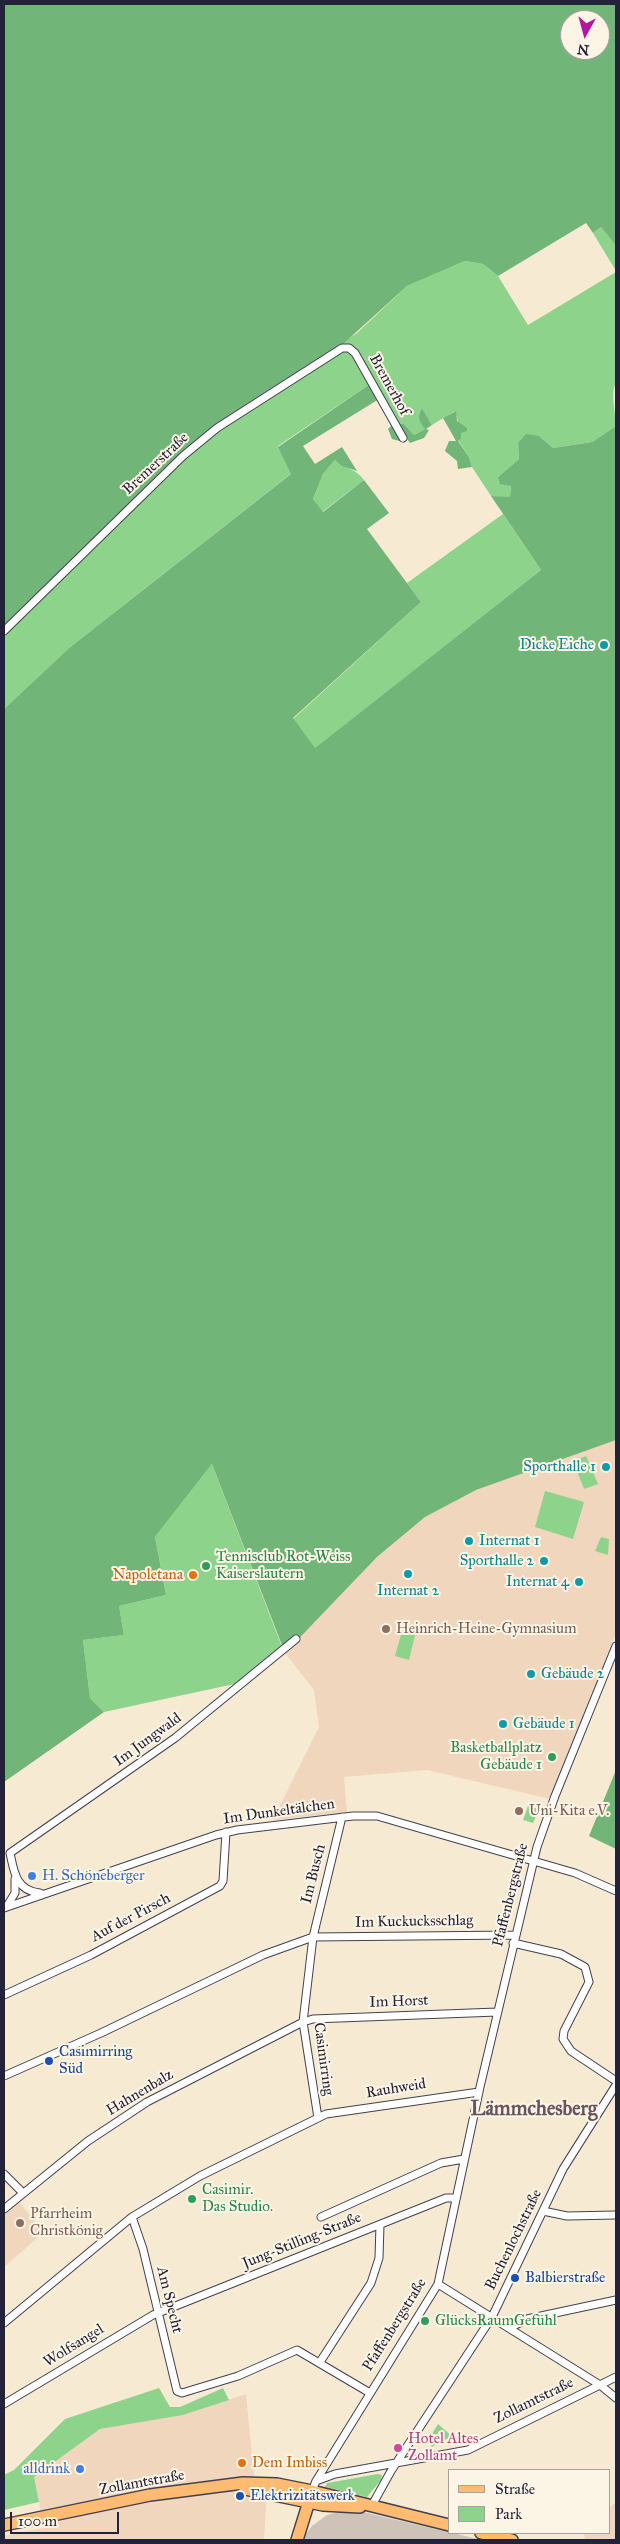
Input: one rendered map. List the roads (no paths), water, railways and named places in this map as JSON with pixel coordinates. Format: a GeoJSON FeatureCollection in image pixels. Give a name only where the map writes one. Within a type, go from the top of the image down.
{"type":"FeatureCollection","features":[{"type":"Feature","properties":{"kind":"main road","name":"Zollamtstraße"},"geometry":{"type":"LineString","coordinates":[[4,2525],[150,2495],[243,2483],[268,2484],[312,2491]]}},
{"type":"Feature","properties":{"kind":"main road"},"geometry":{"type":"LineString","coordinates":[[297,2540],[312,2491],[448,2525]]}},
{"type":"Feature","properties":{"kind":"main road"},"geometry":{"type":"LineString","coordinates":[[485,2534],[512,2540]]}},
{"type":"Feature","properties":{"kind":"street","name":"Bremerstraße"},"geometry":{"type":"LineString","coordinates":[[4,631],[183,456],[217,428],[342,348],[349,348]]}},
{"type":"Feature","properties":{"kind":"street","name":"Bremerhof"},"geometry":{"type":"LineString","coordinates":[[349,348],[358,357],[403,438]]}},
{"type":"Feature","properties":{"kind":"street","name":"Im Jungwald"},"geometry":{"type":"LineString","coordinates":[[5,1908],[15,1894],[16,1878],[7,1854],[169,1742],[296,1639]]}},
{"type":"Feature","properties":{"kind":"street","name":"Pfaffenbergstraße"},"geometry":{"type":"LineString","coordinates":[[312,2491],[329,2460],[438,2284],[497,2012],[534,1861],[550,1808],[616,1646]]}},
{"type":"Feature","properties":{"kind":"street","name":"Im Dunkeltälchen"},"geometry":{"type":"LineString","coordinates":[[5,1908],[43,1893],[226,1832],[342,1817],[377,1816],[582,1876],[616,1891]]}},
{"type":"Feature","properties":{"kind":"street","name":"Im Busch"},"geometry":{"type":"LineString","coordinates":[[313,1937],[342,1817]]}},
{"type":"Feature","properties":{"kind":"street","name":"Auf der Pirsch"},"geometry":{"type":"LineString","coordinates":[[4,1995],[91,1955],[220,1886],[223,1881],[226,1832]]}},
{"type":"Feature","properties":{"kind":"street"},"geometry":{"type":"LineString","coordinates":[[16,1878],[27,1890],[43,1893]]}},
{"type":"Feature","properties":{"kind":"street","name":"Im Kuckucksschlag"},"geometry":{"type":"LineString","coordinates":[[313,1937],[514,1939],[561,1954],[585,1967],[589,1982],[564,2031],[563,2040],[571,2051],[616,2081]]}},
{"type":"Feature","properties":{"kind":"street","name":"Casimirring"},"geometry":{"type":"LineString","coordinates":[[4,2323],[132,2217],[200,2176],[318,2118],[303,2022],[313,1937]]}},
{"type":"Feature","properties":{"kind":"street"},"geometry":{"type":"LineString","coordinates":[[4,2076],[101,2033],[263,1956],[313,1937]]}},
{"type":"Feature","properties":{"kind":"street","name":"Im Horst"},"geometry":{"type":"LineString","coordinates":[[303,2022],[313,2019],[497,2012]]}},
{"type":"Feature","properties":{"kind":"street","name":"Hahnenbalz"},"geometry":{"type":"LineString","coordinates":[[4,2209],[88,2140],[148,2102],[303,2022]]}},
{"type":"Feature","properties":{"kind":"street","name":"Buchenlochstraße"},"geometry":{"type":"LineString","coordinates":[[372,2507],[391,2471],[492,2316],[542,2211],[575,2150],[616,2085]]}},
{"type":"Feature","properties":{"kind":"street","name":"Rauhweid"},"geometry":{"type":"LineString","coordinates":[[318,2118],[326,2114],[473,2091],[479,2092]]}},
{"type":"Feature","properties":{"kind":"street"},"geometry":{"type":"LineString","coordinates":[[322,2217],[441,2163],[464,2159]]}},
{"type":"Feature","properties":{"kind":"street"},"geometry":{"type":"LineString","coordinates":[[4,2174],[23,2193]]}},
{"type":"Feature","properties":{"kind":"street","name":"Jung-Stilling-Straße"},"geometry":{"type":"LineString","coordinates":[[159,2312],[446,2198],[456,2198]]}},
{"type":"Feature","properties":{"kind":"street"},"geometry":{"type":"LineString","coordinates":[[542,2211],[584,2217],[616,2215]]}},
{"type":"Feature","properties":{"kind":"street","name":"Am Specht"},"geometry":{"type":"LineString","coordinates":[[132,2217],[159,2312],[177,2391],[182,2392],[238,2376],[292,2350],[303,2352],[320,2362]]}},
{"type":"Feature","properties":{"kind":"street"},"geometry":{"type":"LineString","coordinates":[[370,2393],[320,2362],[371,2283],[379,2258],[380,2225]]}},
{"type":"Feature","properties":{"kind":"street"},"geometry":{"type":"LineString","coordinates":[[438,2284],[600,2385],[616,2398]]}},
{"type":"Feature","properties":{"kind":"street"},"geometry":{"type":"LineString","coordinates":[[510,2328],[527,2319],[616,2300]]}},
{"type":"Feature","properties":{"kind":"street","name":"Wolfsangel"},"geometry":{"type":"LineString","coordinates":[[4,2404],[133,2325],[159,2312]]}},
{"type":"Feature","properties":{"kind":"street","name":"Zollamtstraße"},"geometry":{"type":"LineString","coordinates":[[312,2491],[335,2474],[468,2450],[616,2377]]}},
{"type":"Feature","properties":{"kind":"street"},"geometry":{"type":"LineString","coordinates":[[329,2460],[328,2468],[335,2474]]}},
{"type":"Feature","properties":{"kind":"place","name":"Dicke Eiche"},"geometry":{"type":"Point","coordinates":[604,645]}},
{"type":"Feature","properties":{"kind":"place","name":"Sporthalle 1"},"geometry":{"type":"Point","coordinates":[606,1467]}},
{"type":"Feature","properties":{"kind":"place","name":"Internat 1"},"geometry":{"type":"Point","coordinates":[469,1541]}},
{"type":"Feature","properties":{"kind":"place","name":"Sporthalle 2"},"geometry":{"type":"Point","coordinates":[544,1561]}},
{"type":"Feature","properties":{"kind":"place","name":"Tennisclub Rot-Weiss Kaiserslautern"},"geometry":{"type":"Point","coordinates":[206,1566]}},
{"type":"Feature","properties":{"kind":"place","name":"Internat 2"},"geometry":{"type":"Point","coordinates":[408,1574]}},
{"type":"Feature","properties":{"kind":"place","name":"Napoletana"},"geometry":{"type":"Point","coordinates":[193,1575]}},
{"type":"Feature","properties":{"kind":"place","name":"Internat 4"},"geometry":{"type":"Point","coordinates":[579,1582]}},
{"type":"Feature","properties":{"kind":"place","name":"Heinrich-Heine-Gymnasium"},"geometry":{"type":"Point","coordinates":[386,1629]}},
{"type":"Feature","properties":{"kind":"place","name":"Gebäude 2"},"geometry":{"type":"Point","coordinates":[531,1674]}},
{"type":"Feature","properties":{"kind":"place","name":"Gebäude 1"},"geometry":{"type":"Point","coordinates":[503,1724]}},
{"type":"Feature","properties":{"kind":"place","name":"Basketballplatz Gebäude 1"},"geometry":{"type":"Point","coordinates":[552,1757]}},
{"type":"Feature","properties":{"kind":"place","name":"Uni-Kita e.V."},"geometry":{"type":"Point","coordinates":[519,1811]}},
{"type":"Feature","properties":{"kind":"place","name":"H. Schöneberger"},"geometry":{"type":"Point","coordinates":[32,1876]}},
{"type":"Feature","properties":{"kind":"place","name":"Casimirring Süd"},"geometry":{"type":"Point","coordinates":[49,2061]}},
{"type":"Feature","properties":{"kind":"place","name":"Casimir. Das Studio."},"geometry":{"type":"Point","coordinates":[192,2199]}},
{"type":"Feature","properties":{"kind":"place","name":"Pfarrheim Christkönig"},"geometry":{"type":"Point","coordinates":[20,2223]}},
{"type":"Feature","properties":{"kind":"place","name":"Balbierstraße"},"geometry":{"type":"Point","coordinates":[515,2278]}},
{"type":"Feature","properties":{"kind":"place","name":"GlücksRaumGefühl"},"geometry":{"type":"Point","coordinates":[425,2321]}},
{"type":"Feature","properties":{"kind":"place","name":"Hotel Altes Zollamt"},"geometry":{"type":"Point","coordinates":[398,2448]}},
{"type":"Feature","properties":{"kind":"place","name":"Dem Imbiss"},"geometry":{"type":"Point","coordinates":[242,2463]}},
{"type":"Feature","properties":{"kind":"place","name":"alldrink"},"geometry":{"type":"Point","coordinates":[80,2469]}},
{"type":"Feature","properties":{"kind":"place","name":"Elektrizitätswerk"},"geometry":{"type":"Point","coordinates":[240,2496]}},
{"type":"Feature","properties":{"kind":"district","name":"Lämmchesberg"},"geometry":{"type":"Point","coordinates":[534,2110]}}]}
